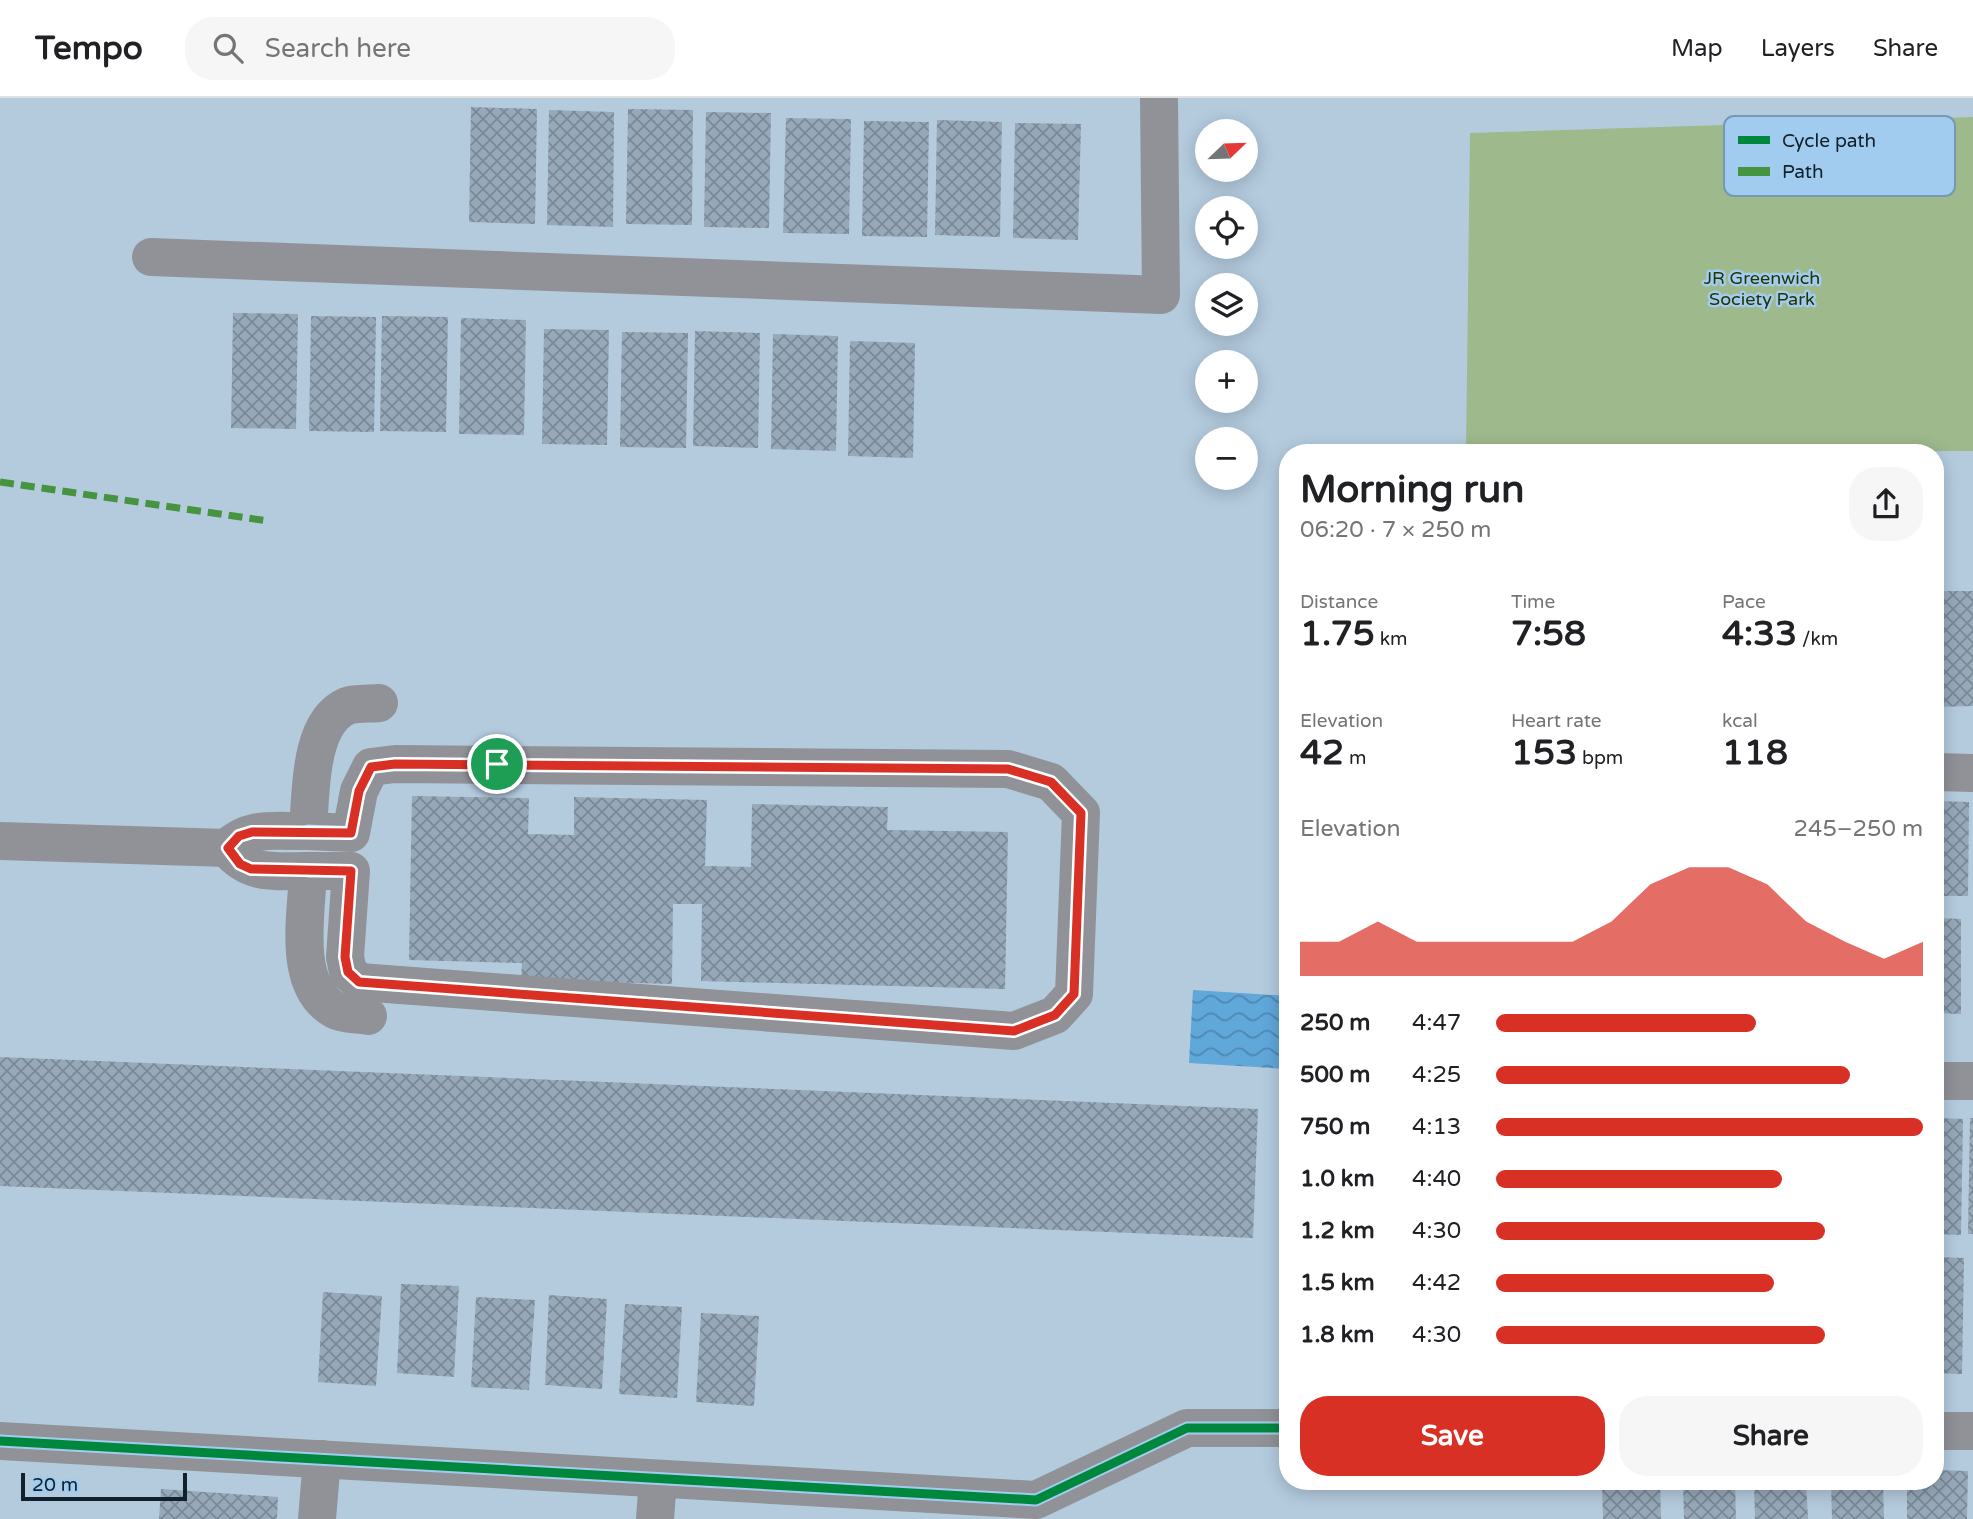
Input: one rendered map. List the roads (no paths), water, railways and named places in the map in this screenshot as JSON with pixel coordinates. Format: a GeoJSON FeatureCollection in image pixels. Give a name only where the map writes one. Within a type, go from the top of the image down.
{"type":"FeatureCollection","features":[{"type":"Feature","properties":{"kind":"street"},"geometry":{"type":"LineString","coordinates":[[151,257],[1161,295],[1159,98]]}},
{"type":"Feature","properties":{"kind":"street"},"geometry":{"type":"LineString","coordinates":[[307,831],[315,753],[328,719],[348,706],[379,703]]}},
{"type":"Feature","properties":{"kind":"street"},"geometry":{"type":"LineString","coordinates":[[395,764],[1008,769],[1051,782],[1081,813],[1074,994],[1055,1015],[1014,1031],[359,982],[348,972],[345,957],[351,833],[359,791],[371,767],[395,764]]}},
{"type":"Feature","properties":{"kind":"street"},"geometry":{"type":"LineString","coordinates":[[1944,772],[1973,773]]}},
{"type":"Feature","properties":{"kind":"street"},"geometry":{"type":"LineString","coordinates":[[0,841],[228,848],[239,836],[252,832],[351,833]]}},
{"type":"Feature","properties":{"kind":"street"},"geometry":{"type":"LineString","coordinates":[[228,848],[240,864],[251,869],[351,871]]}},
{"type":"Feature","properties":{"kind":"street"},"geometry":{"type":"LineString","coordinates":[[308,871],[306,965],[311,981],[317,994],[336,1011],[368,1016]]}},
{"type":"Feature","properties":{"kind":"street"},"geometry":{"type":"LineString","coordinates":[[1944,1081],[1973,1081]]}},
{"type":"Feature","properties":{"kind":"street"},"geometry":{"type":"LineString","coordinates":[[0,1441],[1036,1500],[1187,1428],[1279,1428]]}},
{"type":"Feature","properties":{"kind":"street"},"geometry":{"type":"LineString","coordinates":[[1944,1430],[1973,1431]]}},
{"type":"Feature","properties":{"kind":"street"},"geometry":{"type":"LineString","coordinates":[[317,1519],[322,1459]]}},
{"type":"Feature","properties":{"kind":"street"},"geometry":{"type":"LineString","coordinates":[[655,1519],[658,1479]]}},
{"type":"Feature","properties":{"kind":"water"},"geometry":{"type":"Polygon","coordinates":[[[1193,990],[1279,995],[1279,1068],[1189,1063],[1193,990]]]}},
{"type":"Feature","properties":{"kind":"park label","name":"JR Greenwich Society Park"},"geometry":{"type":"Point","coordinates":[1762,288]}}]}
